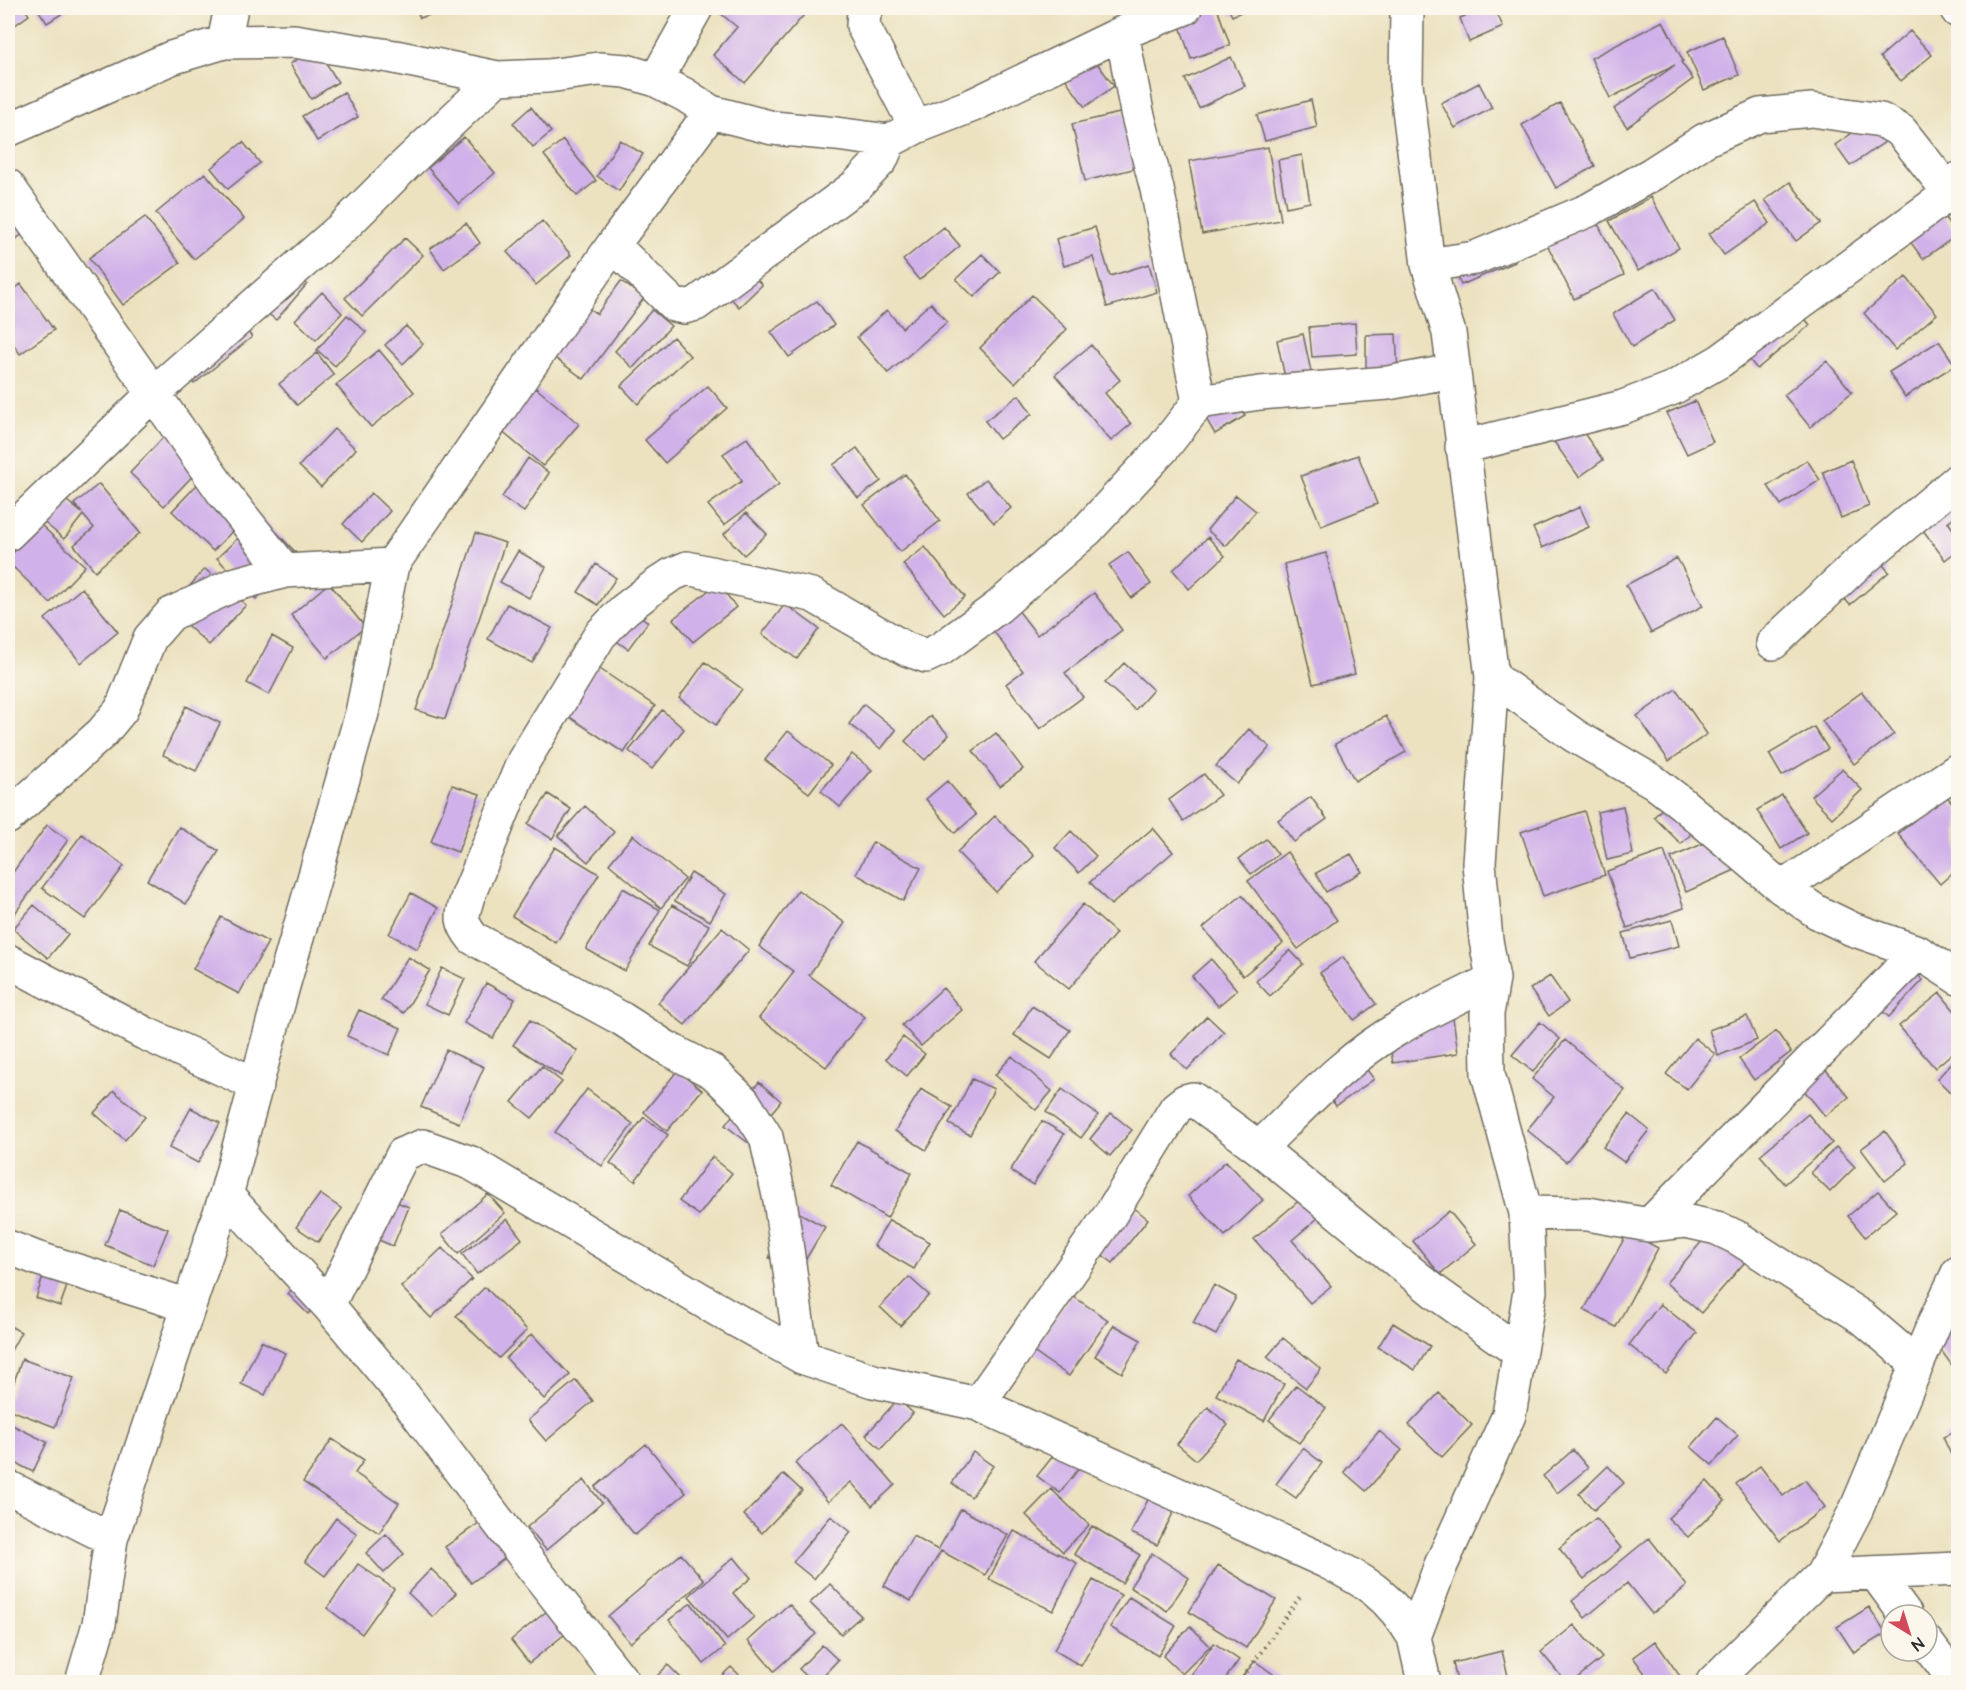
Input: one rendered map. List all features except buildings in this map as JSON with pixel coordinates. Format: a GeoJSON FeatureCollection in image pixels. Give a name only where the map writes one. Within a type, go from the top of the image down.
{"type":"FeatureCollection","features":[{"type":"Feature","properties":{"kind":"street"},"geometry":{"type":"LineString","coordinates":[[224,42],[231,8]]}},
{"type":"Feature","properties":{"kind":"street"},"geometry":{"type":"LineString","coordinates":[[656,80],[696,8]]}},
{"type":"Feature","properties":{"kind":"street"},"geometry":{"type":"LineString","coordinates":[[867,8],[864,11],[863,26],[902,134]]}},
{"type":"Feature","properties":{"kind":"street"},"geometry":{"type":"LineString","coordinates":[[8,130],[171,58],[224,42],[294,41],[395,57],[497,78],[548,76],[599,69],[626,71],[656,80],[711,112],[773,129],[836,134],[902,134],[973,105],[1122,33],[1185,8]]}},
{"type":"Feature","properties":{"kind":"street"},"geometry":{"type":"LineString","coordinates":[[1407,8],[1406,84],[1428,265],[1449,333],[1492,677],[1479,863],[1486,940],[1493,979],[1487,1014],[1488,1074],[1526,1213],[1530,1291],[1509,1415],[1441,1565],[1414,1637]]}},
{"type":"Feature","properties":{"kind":"street"},"geometry":{"type":"LineString","coordinates":[[1122,33],[1199,402]]}},
{"type":"Feature","properties":{"kind":"street"},"geometry":{"type":"LineString","coordinates":[[8,534],[154,393],[343,227],[497,78]]}},
{"type":"Feature","properties":{"kind":"street"},"geometry":{"type":"LineString","coordinates":[[1428,265],[1475,258],[1589,210],[1705,140],[1760,115],[1812,110],[1881,120],[1901,131],[1954,186],[1720,361],[1673,388],[1623,407],[1462,447]]}},
{"type":"Feature","properties":{"kind":"street"},"geometry":{"type":"LineString","coordinates":[[82,1683],[99,1624],[111,1539],[226,1195],[283,986],[362,713],[392,565],[613,245],[711,112]]}},
{"type":"Feature","properties":{"kind":"street"},"geometry":{"type":"LineString","coordinates":[[613,245],[674,305],[696,304],[856,186],[902,134]]}},
{"type":"Feature","properties":{"kind":"street"},"geometry":{"type":"LineString","coordinates":[[8,186],[222,491],[285,570]]}},
{"type":"Feature","properties":{"kind":"street"},"geometry":{"type":"LineString","coordinates":[[802,1357],[780,1200],[766,1137],[743,1101],[713,1072],[667,1048],[622,1019],[473,938],[465,928],[462,918],[468,896],[524,760],[600,635],[624,610],[671,575],[687,568],[812,595],[906,649],[926,656],[941,649],[998,607],[1087,530],[1163,448],[1199,402],[1260,393],[1388,383],[1453,371]]}},
{"type":"Feature","properties":{"kind":"street"},"geometry":{"type":"LineString","coordinates":[[1773,644],[1855,566],[1959,480]]}},
{"type":"Feature","properties":{"kind":"street"},"geometry":{"type":"LineString","coordinates":[[8,817],[102,734],[121,710],[150,638],[171,614],[233,585],[285,570],[392,565]]}},
{"type":"Feature","properties":{"kind":"street"},"geometry":{"type":"LineString","coordinates":[[1492,677],[1575,736],[1654,782],[1782,888],[1817,912],[1852,929],[1918,952],[1959,978]]}},
{"type":"Feature","properties":{"kind":"street"},"geometry":{"type":"LineString","coordinates":[[1782,888],[1959,770]]}},
{"type":"Feature","properties":{"kind":"street"},"geometry":{"type":"LineString","coordinates":[[1649,1225],[1862,1012],[1918,952]]}},
{"type":"Feature","properties":{"kind":"street"},"geometry":{"type":"LineString","coordinates":[[8,962],[144,1033],[257,1084]]}},
{"type":"Feature","properties":{"kind":"street"},"geometry":{"type":"LineString","coordinates":[[1259,1148],[1313,1096],[1366,1050],[1399,1028],[1493,979]]}},
{"type":"Feature","properties":{"kind":"street"},"geometry":{"type":"LineString","coordinates":[[978,1404],[1110,1215],[1176,1108],[1185,1101],[1193,1099],[1259,1148],[1435,1292],[1520,1352]]}},
{"type":"Feature","properties":{"kind":"street"},"geometry":{"type":"LineString","coordinates":[[328,1305],[403,1154],[423,1146],[471,1163],[725,1314],[802,1357],[873,1381],[978,1404],[1365,1581],[1379,1592],[1404,1619],[1414,1637],[1424,1683]]}},
{"type":"Feature","properties":{"kind":"street"},"geometry":{"type":"LineString","coordinates":[[226,1195],[328,1305],[404,1396],[623,1683]]}},
{"type":"Feature","properties":{"kind":"street"},"geometry":{"type":"LineString","coordinates":[[1526,1213],[1588,1214],[1649,1225],[1685,1221],[1717,1228],[1738,1238],[1863,1318],[1917,1364]]}},
{"type":"Feature","properties":{"kind":"street"},"geometry":{"type":"LineString","coordinates":[[8,1247],[189,1306]]}},
{"type":"Feature","properties":{"kind":"street"},"geometry":{"type":"LineString","coordinates":[[1713,1683],[1822,1575],[1856,1510],[1917,1364],[1959,1273]]}},
{"type":"Feature","properties":{"kind":"street"},"geometry":{"type":"LineString","coordinates":[[8,1487],[111,1539]]}},
{"type":"Feature","properties":{"kind":"street"},"geometry":{"type":"LineString","coordinates":[[1822,1575],[1959,1569]]}},
{"type":"Feature","properties":{"kind":"street"},"geometry":{"type":"LineString","coordinates":[[1876,1574],[1897,1603]]}},
{"type":"Feature","properties":{"kind":"street"},"geometry":{"type":"LineString","coordinates":[[1939,1660],[1956,1683]]}},
{"type":"Feature","properties":{"kind":"path"},"geometry":{"type":"LineString","coordinates":[[1240,1683],[1325,1561]]}}]}
